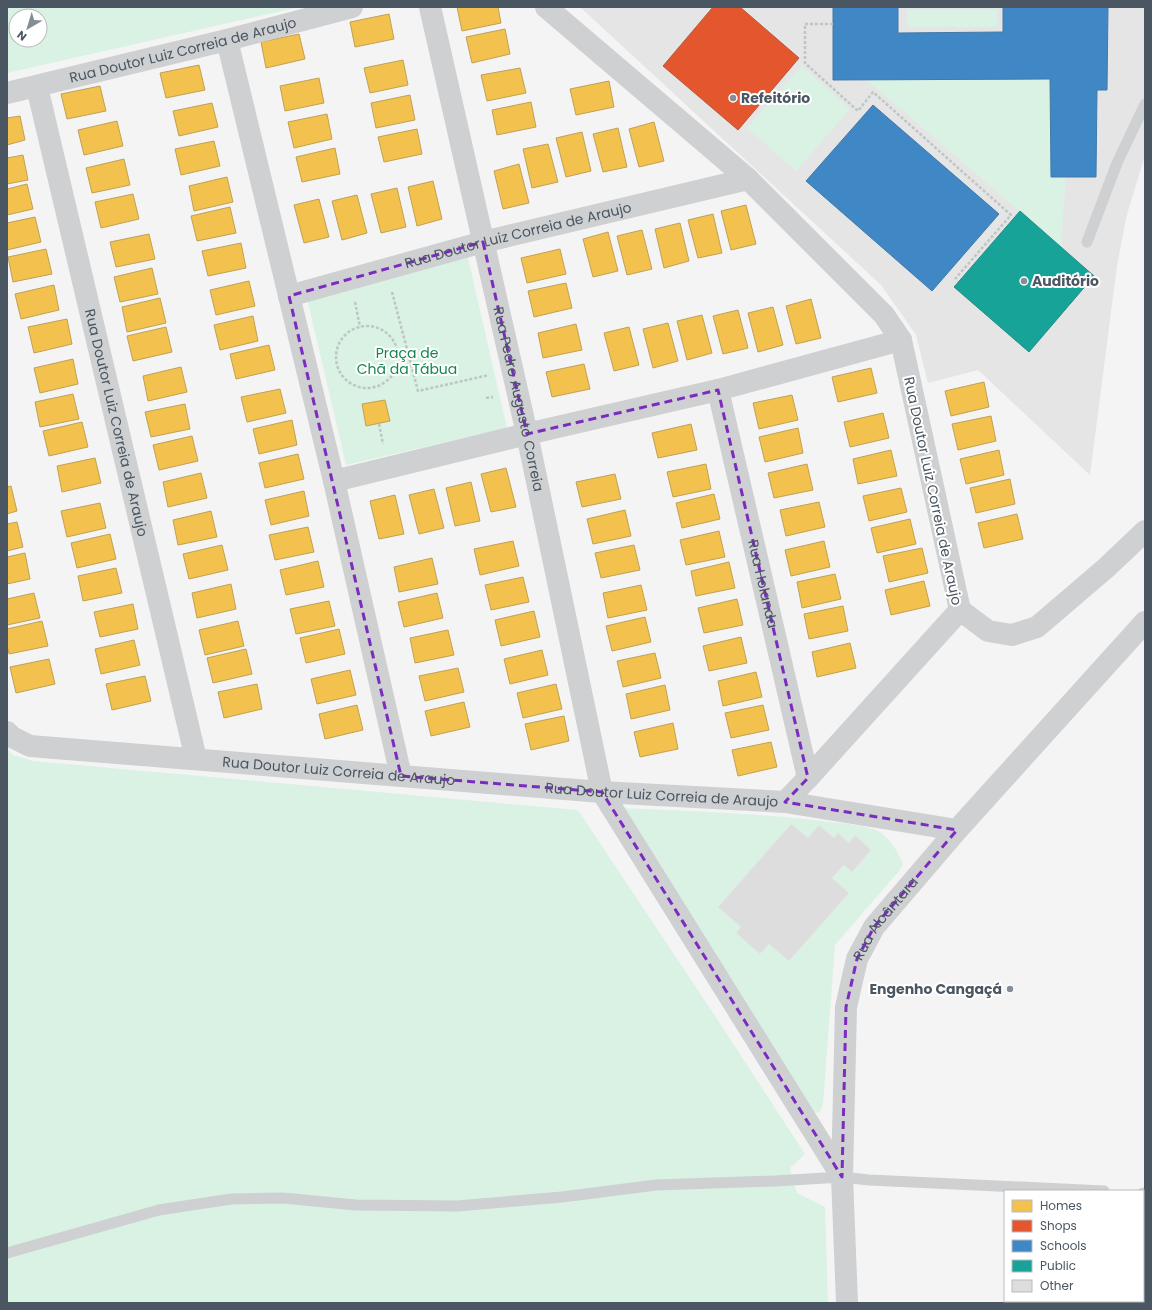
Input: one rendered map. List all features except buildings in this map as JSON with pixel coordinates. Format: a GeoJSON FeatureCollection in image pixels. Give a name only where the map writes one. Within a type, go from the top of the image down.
{"type":"FeatureCollection","features":[{"type":"Feature","properties":{"kind":"street","name":"Rua Doutor Luiz Correia de Araujo"},"geometry":{"type":"LineString","coordinates":[[7,93],[227,40],[352,7]]}},
{"type":"Feature","properties":{"kind":"street","name":"Rua Pedro Augusto Correia"},"geometry":{"type":"LineString","coordinates":[[430,7],[527,434],[602,792]]}},
{"type":"Feature","properties":{"kind":"street","name":"Rua Doutor Luiz Correia de Araujo"},"geometry":{"type":"LineString","coordinates":[[7,732],[12,737],[30,746],[602,792],[785,802],[960,610],[901,340],[884,315],[748,179],[546,7]]}},
{"type":"Feature","properties":{"kind":"street"},"geometry":{"type":"LineString","coordinates":[[227,40],[334,481],[401,776]]}},
{"type":"Feature","properties":{"kind":"street","name":"Rua Doutor Luiz Correia de Araujo"},"geometry":{"type":"LineString","coordinates":[[37,87],[196,759]]}},
{"type":"Feature","properties":{"kind":"street","name":"Rua Doutor Luiz Correia de Araujo"},"geometry":{"type":"LineString","coordinates":[[289,296],[483,242],[748,179]]}},
{"type":"Feature","properties":{"kind":"street"},"geometry":{"type":"LineString","coordinates":[[334,481],[527,434],[718,390],[901,340]]}},
{"type":"Feature","properties":{"kind":"street","name":"Rua Holanda"},"geometry":{"type":"LineString","coordinates":[[718,390],[808,778]]}},
{"type":"Feature","properties":{"kind":"street"},"geometry":{"type":"LineString","coordinates":[[960,610],[988,631],[1012,635],[1037,626],[1106,568],[1145,531]]}},
{"type":"Feature","properties":{"kind":"street","name":"Rua Alcântara"},"geometry":{"type":"LineString","coordinates":[[847,1303],[842,1177],[846,1007],[857,959],[874,927],[957,830],[1145,622]]}},
{"type":"Feature","properties":{"kind":"street"},"geometry":{"type":"LineString","coordinates":[[602,792],[842,1177]]}},
{"type":"Feature","properties":{"kind":"street"},"geometry":{"type":"LineString","coordinates":[[785,802],[957,830]]}},
{"type":"Feature","properties":{"kind":"lane"},"geometry":{"type":"LineString","coordinates":[[1087,242],[1117,163],[1145,104]]}},
{"type":"Feature","properties":{"kind":"lane"},"geometry":{"type":"LineString","coordinates":[[7,1252],[159,1210],[231,1198],[283,1198],[356,1205],[457,1206],[562,1197],[656,1186],[842,1177],[869,1180],[1083,1190]]}},
{"type":"Feature","properties":{"kind":"path"},"geometry":{"type":"LineString","coordinates":[[833,24],[805,24],[805,63],[858,111],[873,92],[1011,215],[954,279]]}},
{"type":"Feature","properties":{"kind":"path"},"geometry":{"type":"LineString","coordinates":[[392,291],[418,391],[495,373]]}},
{"type":"Feature","properties":{"kind":"path"},"geometry":{"type":"LineString","coordinates":[[355,298],[360,327]]}},
{"type":"Feature","properties":{"kind":"path"},"geometry":{"type":"LineString","coordinates":[[360,327],[380,329],[388,335],[394,343],[398,353],[398,363],[394,372],[379,386],[369,388],[358,387],[349,382],[342,375],[337,366],[336,356],[338,346],[350,331],[360,327]]}},
{"type":"Feature","properties":{"kind":"path"},"geometry":{"type":"LineString","coordinates":[[398,353],[407,350]]}},
{"type":"Feature","properties":{"kind":"path"},"geometry":{"type":"LineString","coordinates":[[379,424],[385,450]]}},
{"type":"Feature","properties":{"kind":"highlighted area"},"geometry":{"type":"Polygon","coordinates":[[[483,242],[527,434],[718,390],[808,778],[785,802],[957,830],[874,927],[857,959],[846,1007],[842,1177],[602,792],[401,776],[289,296],[483,242]]]}},
{"type":"Feature","properties":{"kind":"shaded area"},"geometry":{"type":"Polygon","coordinates":[[[580,7],[1145,7],[1145,155],[1126,218],[1117,266],[1090,475],[978,370],[928,383],[916,335],[881,285],[580,7]]]}},
{"type":"Feature","properties":{"kind":"green space"},"geometry":{"type":"Polygon","coordinates":[[[7,7],[299,7],[7,73],[7,7]]]}},
{"type":"Feature","properties":{"kind":"green space"},"geometry":{"type":"Polygon","coordinates":[[[907,10],[997,10],[997,27],[907,27],[907,10]]]}},
{"type":"Feature","properties":{"kind":"green space"},"geometry":{"type":"Polygon","coordinates":[[[802,66],[850,109],[796,171],[747,128],[802,66]]]}},
{"type":"Feature","properties":{"kind":"green space"},"geometry":{"type":"Polygon","coordinates":[[[1050,79],[1066,176],[1061,247],[867,80],[1050,79]]]}},
{"type":"Feature","properties":{"kind":"green space","name":"Praça de Chã da Tábua"},"geometry":{"type":"Polygon","coordinates":[[[468,258],[507,428],[346,465],[306,294],[468,258]]]}},
{"type":"Feature","properties":{"kind":"green space"},"geometry":{"type":"Polygon","coordinates":[[[7,749],[13,755],[33,761],[578,810],[805,1154],[790,1168],[792,1180],[797,1193],[825,1207],[828,1303],[7,1303],[7,749]]]}},
{"type":"Feature","properties":{"kind":"green space"},"geometry":{"type":"Polygon","coordinates":[[[620,808],[747,814],[798,818],[852,825],[880,832],[894,846],[903,864],[899,871],[835,945],[823,1104],[820,1112],[815,1113],[620,808]]]}},
{"type":"Feature","properties":{"kind":"green space"},"geometry":{"type":"Polygon","coordinates":[[[1145,1286],[1145,1303],[991,1303],[1004,1302],[1144,1302],[1145,1286]]]}},
{"type":"Feature","properties":{"kind":"place","name":"Refeitório"},"geometry":{"type":"Point","coordinates":[733,98]}},
{"type":"Feature","properties":{"kind":"place","name":"Auditório"},"geometry":{"type":"Point","coordinates":[1024,281]}},
{"type":"Feature","properties":{"kind":"place","name":"Engenho Cangaçá"},"geometry":{"type":"Point","coordinates":[1010,989]}}]}
